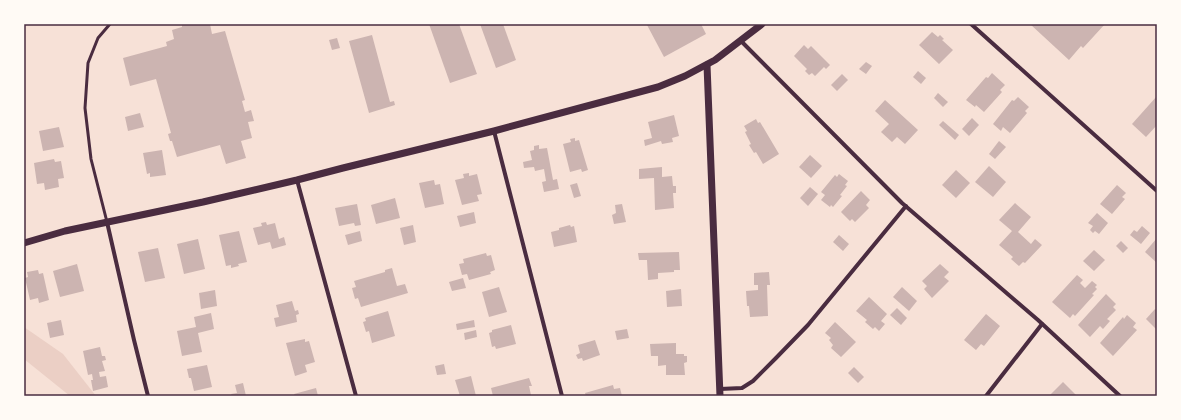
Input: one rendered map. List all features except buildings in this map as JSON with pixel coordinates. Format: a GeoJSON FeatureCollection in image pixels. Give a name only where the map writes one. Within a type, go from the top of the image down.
{"type":"FeatureCollection","features":[{"type":"Feature","properties":{"kind":"street"},"geometry":{"type":"LineString","coordinates":[[24,243],[65,231],[203,202],[494,132],[658,87],[707,65],[762,24]]}},
{"type":"Feature","properties":{"kind":"street"},"geometry":{"type":"LineString","coordinates":[[971,24],[1157,191]]}},
{"type":"Feature","properties":{"kind":"street"},"geometry":{"type":"LineString","coordinates":[[740,40],[906,206],[1042,324],[1120,396]]}},
{"type":"Feature","properties":{"kind":"street"},"geometry":{"type":"LineString","coordinates":[[707,65],[720,392],[742,388],[753,381],[808,325],[906,206]]}},
{"type":"Feature","properties":{"kind":"street"},"geometry":{"type":"LineString","coordinates":[[494,132],[562,396]]}},
{"type":"Feature","properties":{"kind":"street"},"geometry":{"type":"LineString","coordinates":[[297,180],[356,396]]}},
{"type":"Feature","properties":{"kind":"street"},"geometry":{"type":"LineString","coordinates":[[107,222],[148,396]]}},
{"type":"Feature","properties":{"kind":"street"},"geometry":{"type":"LineString","coordinates":[[986,396],[1042,324]]}},
{"type":"Feature","properties":{"kind":"lane"},"geometry":{"type":"LineString","coordinates":[[107,222],[91,160],[85,108],[88,63],[98,38],[110,24]]}},
{"type":"Feature","properties":{"kind":"shaded area"},"geometry":{"type":"Polygon","coordinates":[[[24,327],[63,354],[96,396],[70,396],[24,359],[24,327]]]}}]}
